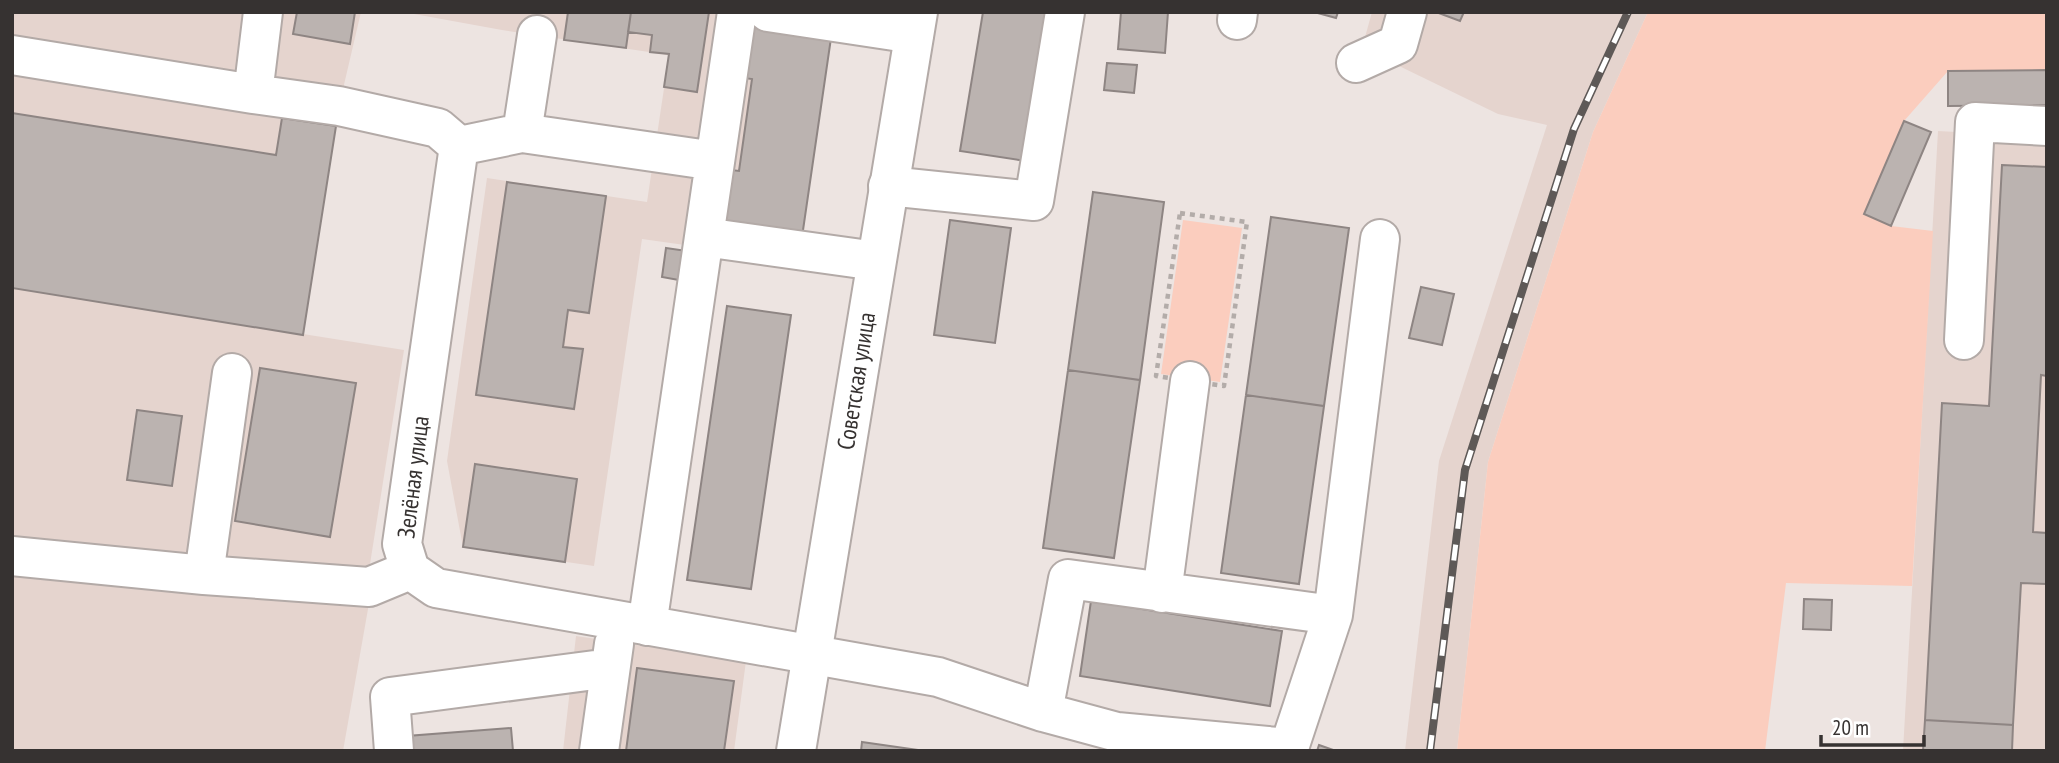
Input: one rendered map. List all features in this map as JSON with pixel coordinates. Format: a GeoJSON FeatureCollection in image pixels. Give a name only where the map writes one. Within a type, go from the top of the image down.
{"type":"FeatureCollection","features":[{"type":"Feature","properties":{"kind":"street"},"geometry":{"type":"LineString","coordinates":[[253,94],[263,12]]}},
{"type":"Feature","properties":{"kind":"street"},"geometry":{"type":"LineString","coordinates":[[599,751],[610,668],[632,623],[704,237],[737,12]]}},
{"type":"Feature","properties":{"kind":"street"},"geometry":{"type":"LineString","coordinates":[[768,12],[916,23]]}},
{"type":"Feature","properties":{"kind":"street"},"geometry":{"type":"LineString","coordinates":[[888,186],[1034,201],[1065,12]]}},
{"type":"Feature","properties":{"kind":"street"},"geometry":{"type":"LineString","coordinates":[[1356,63],[1398,44],[1407,12]]}},
{"type":"Feature","properties":{"kind":"street","name":"Советская улица"},"geometry":{"type":"LineString","coordinates":[[796,751],[916,23]]}},
{"type":"Feature","properties":{"kind":"street"},"geometry":{"type":"LineString","coordinates":[[523,133],[537,36]]}},
{"type":"Feature","properties":{"kind":"street"},"geometry":{"type":"LineString","coordinates":[[12,55],[339,106],[438,128],[459,146],[523,133],[715,160]]}},
{"type":"Feature","properties":{"kind":"street"},"geometry":{"type":"LineString","coordinates":[[1964,340],[1975,122],[2047,126]]}},
{"type":"Feature","properties":{"kind":"street","name":"Зелёная улица"},"geometry":{"type":"LineString","coordinates":[[459,146],[402,544],[410,570],[436,588],[938,677],[1119,741],[1289,748],[1333,615]]}},
{"type":"Feature","properties":{"kind":"street"},"geometry":{"type":"LineString","coordinates":[[704,237],[876,261]]}},
{"type":"Feature","properties":{"kind":"street"},"geometry":{"type":"LineString","coordinates":[[1043,712],[1068,579],[1333,615],[1380,239]]}},
{"type":"Feature","properties":{"kind":"street"},"geometry":{"type":"LineString","coordinates":[[204,575],[232,373]]}},
{"type":"Feature","properties":{"kind":"street"},"geometry":{"type":"LineString","coordinates":[[1162,593],[1190,381]]}},
{"type":"Feature","properties":{"kind":"street"},"geometry":{"type":"LineString","coordinates":[[12,556],[204,575],[369,587],[410,570]]}},
{"type":"Feature","properties":{"kind":"street"},"geometry":{"type":"LineString","coordinates":[[394,751],[390,698],[610,668]]}},
{"type":"Feature","properties":{"kind":"path"},"geometry":{"type":"LineString","coordinates":[[1180,213],[1247,222],[1224,386],[1190,381],[1156,376],[1180,213]]}},
{"type":"Feature","properties":{"kind":"shaded area"},"geometry":{"type":"Polygon","coordinates":[[[12,12],[361,12],[339,106],[303,334],[404,350],[370,564],[368,609],[343,751],[12,751],[12,12]]]}},
{"type":"Feature","properties":{"kind":"shaded area"},"geometry":{"type":"Polygon","coordinates":[[[403,12],[835,12],[799,261],[642,239],[594,566],[463,547],[447,461],[487,178],[647,202],[669,55],[403,12]]]}},
{"type":"Feature","properties":{"kind":"shaded area"},"geometry":{"type":"Polygon","coordinates":[[[1372,12],[1648,12],[1593,132],[1488,462],[1457,751],[1405,751],[1439,461],[1547,125],[1498,114],[1362,48],[1372,12]]]}},
{"type":"Feature","properties":{"kind":"shaded area"},"geometry":{"type":"Polygon","coordinates":[[[1648,12],[2047,12],[2047,70],[1948,71],[1904,121],[1864,214],[1891,226],[1933,231],[1912,586],[1786,583],[1765,751],[1457,751],[1488,462],[1593,132],[1648,12]]]}},
{"type":"Feature","properties":{"kind":"shaded area"},"geometry":{"type":"Polygon","coordinates":[[[1938,131],[2047,137],[2047,751],[1903,751],[1938,131]]]}},
{"type":"Feature","properties":{"kind":"shaded area"},"geometry":{"type":"Polygon","coordinates":[[[1183,220],[1242,228],[1220,382],[1161,374],[1183,220]]]}},
{"type":"Feature","properties":{"kind":"shaded area"},"geometry":{"type":"Polygon","coordinates":[[[576,636],[746,661],[734,751],[563,751],[576,636]]]}},
{"type":"Feature","properties":{"kind":"building"},"geometry":{"type":"Polygon","coordinates":[[[297,12],[355,12],[350,44],[293,34],[297,12]]]}},
{"type":"Feature","properties":{"kind":"building"},"geometry":{"type":"Polygon","coordinates":[[[568,12],[631,12],[626,48],[564,40],[568,12]]]}},
{"type":"Feature","properties":{"kind":"building"},"geometry":{"type":"Polygon","coordinates":[[[631,12],[709,12],[697,92],[664,87],[669,54],[650,52],[652,35],[628,32],[631,12]]]}},
{"type":"Feature","properties":{"kind":"building"},"geometry":{"type":"Polygon","coordinates":[[[983,12],[1057,12],[1032,162],[960,151],[983,12]]]}},
{"type":"Feature","properties":{"kind":"building"},"geometry":{"type":"Polygon","coordinates":[[[1121,12],[1168,12],[1165,53],[1118,49],[1121,12]]]}},
{"type":"Feature","properties":{"kind":"building"},"geometry":{"type":"Polygon","coordinates":[[[1314,12],[1338,12],[1336,18],[1314,12]]]}},
{"type":"Feature","properties":{"kind":"building"},"geometry":{"type":"Polygon","coordinates":[[[1436,12],[1464,12],[1460,21],[1436,12]]]}},
{"type":"Feature","properties":{"kind":"building"},"geometry":{"type":"Polygon","coordinates":[[[745,25],[831,38],[802,237],[716,224],[724,169],[739,171],[752,79],[737,77],[745,25]]]}},
{"type":"Feature","properties":{"kind":"building"},"geometry":{"type":"Polygon","coordinates":[[[1107,63],[1137,65],[1134,93],[1104,90],[1107,63]]]}},
{"type":"Feature","properties":{"kind":"building"},"geometry":{"type":"Polygon","coordinates":[[[2047,70],[2047,105],[1948,106],[1948,71],[2047,70]]]}},
{"type":"Feature","properties":{"kind":"building"},"geometry":{"type":"Polygon","coordinates":[[[12,113],[276,155],[282,118],[336,126],[303,335],[12,288],[12,113]]]}},
{"type":"Feature","properties":{"kind":"building"},"geometry":{"type":"Polygon","coordinates":[[[1904,121],[1931,132],[1891,226],[1864,214],[1904,121]]]}},
{"type":"Feature","properties":{"kind":"building"},"geometry":{"type":"Polygon","coordinates":[[[2002,165],[2047,167],[2047,376],[2041,375],[2033,532],[2047,533],[2047,584],[2021,583],[2013,725],[1925,720],[1942,403],[1989,406],[2002,165]]]}},
{"type":"Feature","properties":{"kind":"building"},"geometry":{"type":"Polygon","coordinates":[[[507,182],[606,196],[589,313],[568,310],[563,347],[583,349],[574,409],[476,395],[507,182]]]}},
{"type":"Feature","properties":{"kind":"building"},"geometry":{"type":"Polygon","coordinates":[[[1093,192],[1164,202],[1140,380],[1068,370],[1093,192]]]}},
{"type":"Feature","properties":{"kind":"building"},"geometry":{"type":"Polygon","coordinates":[[[1271,217],[1349,228],[1324,406],[1246,395],[1271,217]]]}},
{"type":"Feature","properties":{"kind":"building"},"geometry":{"type":"Polygon","coordinates":[[[950,220],[1011,228],[995,343],[934,335],[950,220]]]}},
{"type":"Feature","properties":{"kind":"building"},"geometry":{"type":"Polygon","coordinates":[[[666,248],[694,252],[690,282],[662,277],[666,248]]]}},
{"type":"Feature","properties":{"kind":"building"},"geometry":{"type":"Polygon","coordinates":[[[1421,287],[1454,294],[1442,345],[1409,338],[1421,287]]]}},
{"type":"Feature","properties":{"kind":"building"},"geometry":{"type":"Polygon","coordinates":[[[727,306],[791,315],[751,589],[687,580],[727,306]]]}},
{"type":"Feature","properties":{"kind":"building"},"geometry":{"type":"Polygon","coordinates":[[[260,368],[356,383],[330,537],[235,521],[260,368]]]}},
{"type":"Feature","properties":{"kind":"building"},"geometry":{"type":"Polygon","coordinates":[[[1068,370],[1140,380],[1114,558],[1043,548],[1068,370]]]}},
{"type":"Feature","properties":{"kind":"building"},"geometry":{"type":"Polygon","coordinates":[[[1246,395],[1324,406],[1299,584],[1221,573],[1246,395]]]}},
{"type":"Feature","properties":{"kind":"building"},"geometry":{"type":"Polygon","coordinates":[[[137,410],[182,416],[172,486],[127,480],[137,410]]]}},
{"type":"Feature","properties":{"kind":"building"},"geometry":{"type":"Polygon","coordinates":[[[475,464],[577,479],[565,562],[463,547],[475,464]]]}},
{"type":"Feature","properties":{"kind":"building"},"geometry":{"type":"Polygon","coordinates":[[[1804,599],[1832,600],[1831,630],[1803,629],[1804,599]]]}},
{"type":"Feature","properties":{"kind":"building"},"geometry":{"type":"Polygon","coordinates":[[[1091,601],[1282,631],[1270,706],[1080,676],[1091,601]]]}},
{"type":"Feature","properties":{"kind":"building"},"geometry":{"type":"Polygon","coordinates":[[[637,668],[734,681],[724,751],[626,751],[637,668]]]}},
{"type":"Feature","properties":{"kind":"building"},"geometry":{"type":"Polygon","coordinates":[[[1925,720],[2013,725],[2012,751],[1923,751],[1925,720]]]}},
{"type":"Feature","properties":{"kind":"building"},"geometry":{"type":"Polygon","coordinates":[[[511,728],[513,751],[408,751],[407,736],[511,728]]]}},
{"type":"Feature","properties":{"kind":"building"},"geometry":{"type":"Polygon","coordinates":[[[862,742],[925,751],[861,751],[862,742]]]}},
{"type":"Feature","properties":{"kind":"building"},"geometry":{"type":"Polygon","coordinates":[[[1319,745],[1336,751],[1317,751],[1319,745]]]}},
{"type":"Feature","properties":{"kind":"railway"},"geometry":{"type":"LineString","coordinates":[[1430,751],[1465,470],[1574,129],[1628,12]]}}]}
